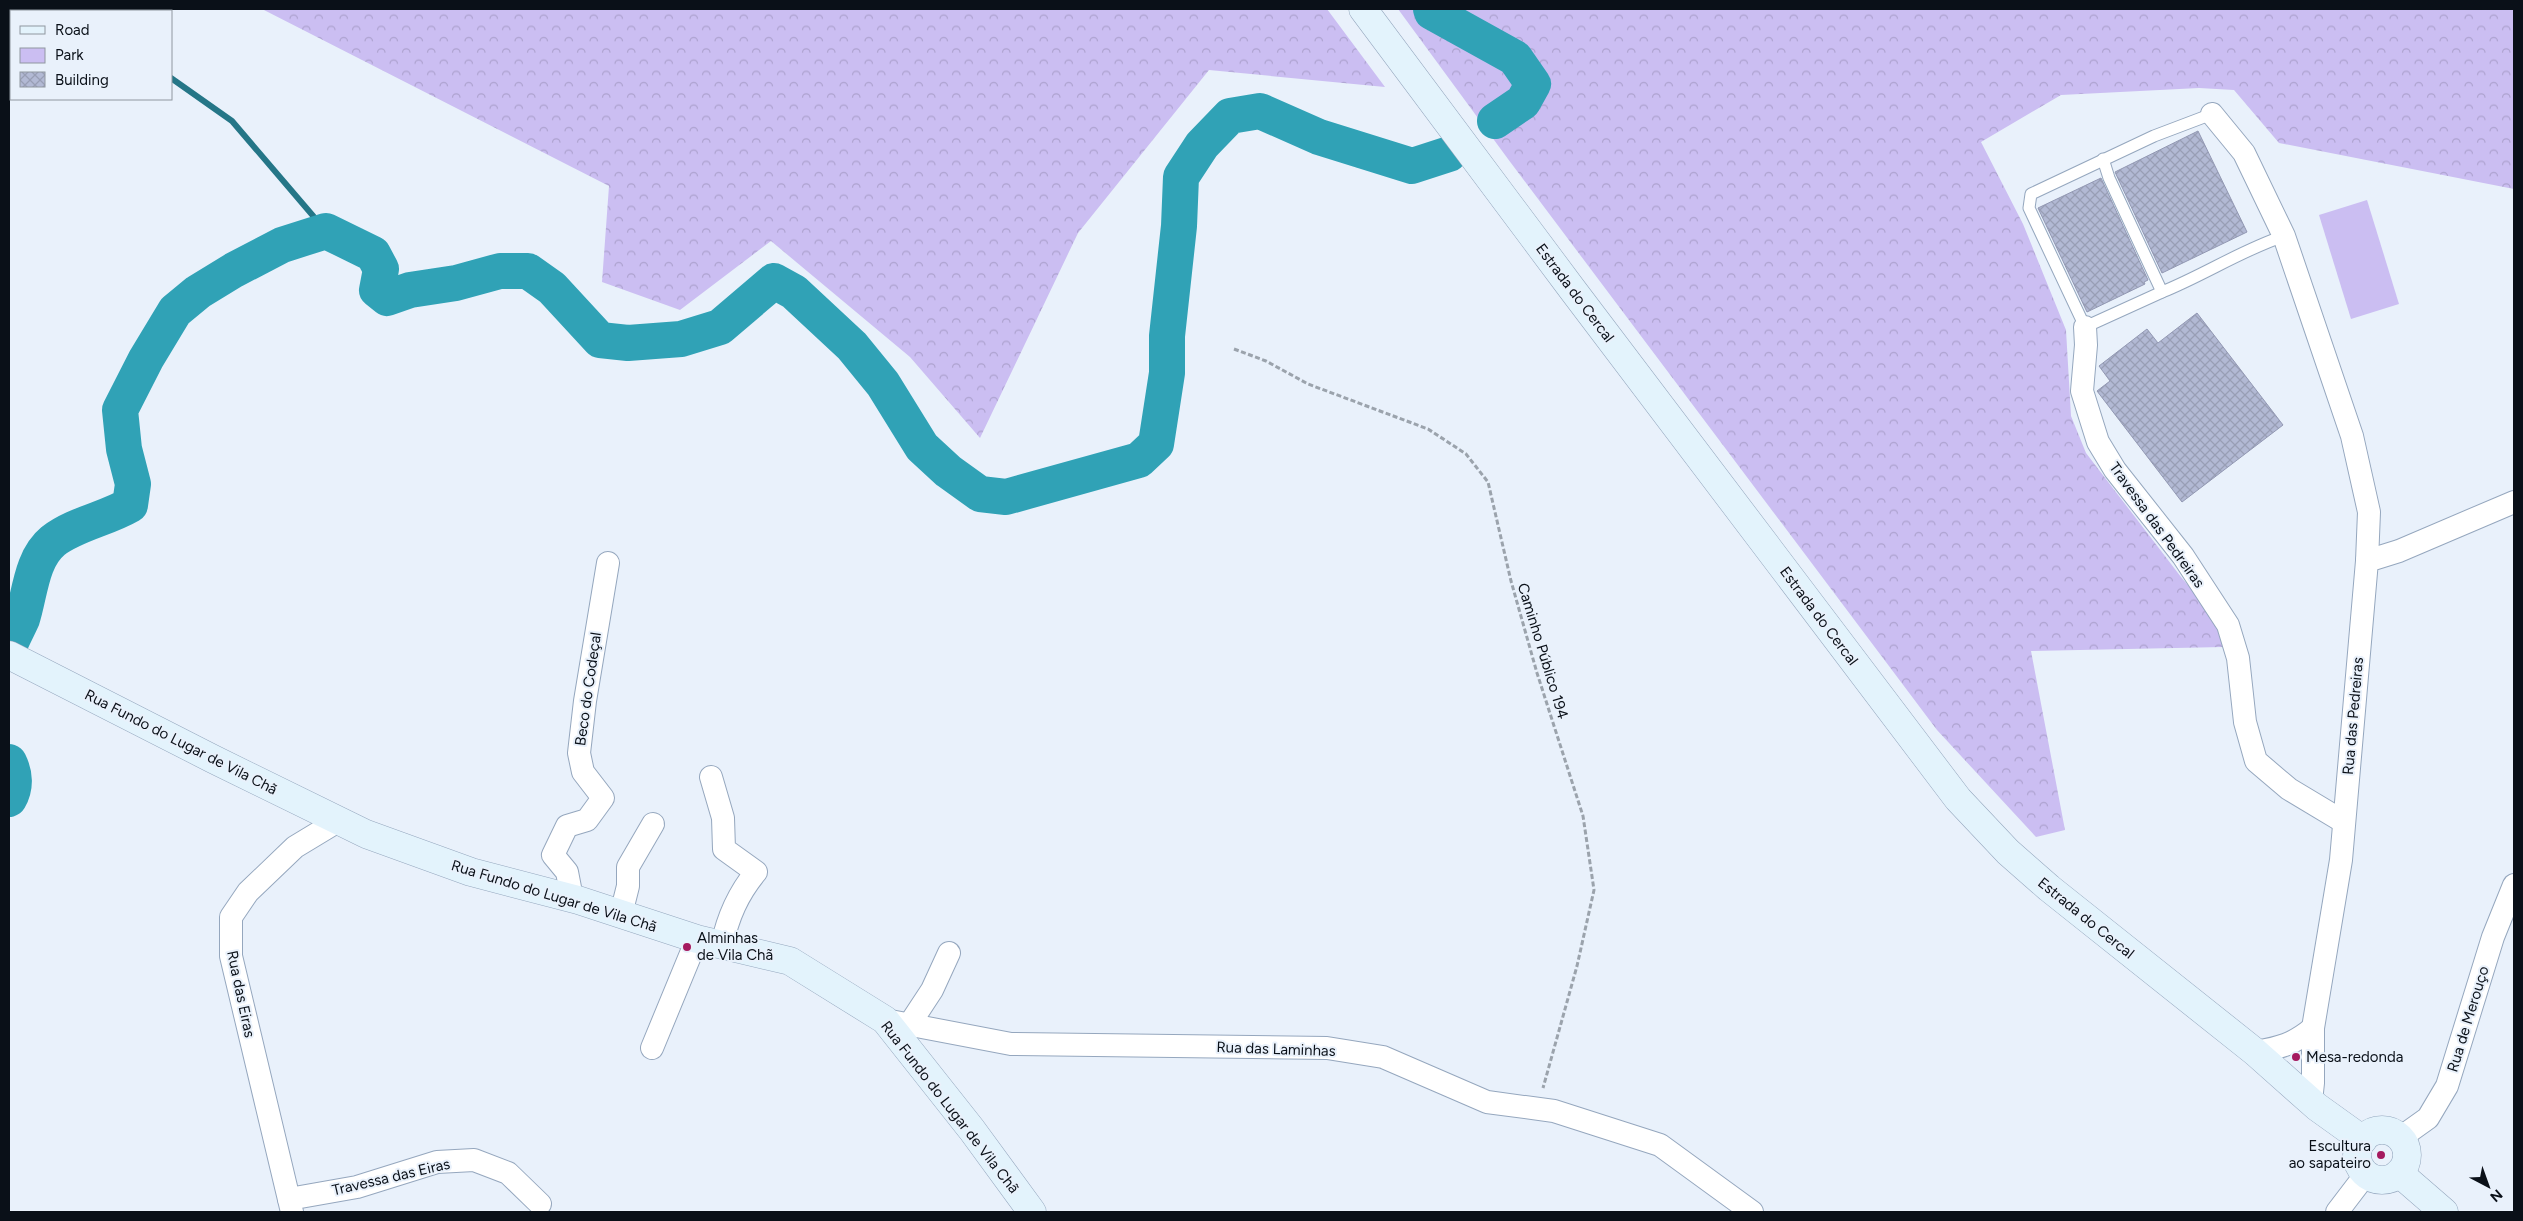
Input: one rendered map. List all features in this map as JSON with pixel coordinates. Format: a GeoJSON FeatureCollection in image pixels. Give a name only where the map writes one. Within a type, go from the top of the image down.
{"type":"FeatureCollection","features":[{"type":"Feature","properties":{"kind":"street","name":"Estrada do Cercal"},"geometry":{"type":"LineString","coordinates":[[1363,9],[1572,290],[1958,799],[2008,852],[2049,888],[2255,1052],[2311,1101],[2363,1140]]}},
{"type":"Feature","properties":{"kind":"street","name":"Rua das Pedreiras"},"geometry":{"type":"LineString","coordinates":[[2212,114],[2244,153],[2284,236],[2352,436],[2369,512],[2367,561],[2341,860],[2313,1028],[2314,1083],[2311,1101]]}},
{"type":"Feature","properties":{"kind":"street","name":"Travessa das Pedreiras"},"geometry":{"type":"LineString","coordinates":[[2085,327],[2086,345],[2082,391],[2098,442],[2115,470],[2183,556],[2228,625],[2238,658],[2245,722],[2256,761],[2289,789],[2344,822]]}},
{"type":"Feature","properties":{"kind":"street"},"geometry":{"type":"LineString","coordinates":[[2367,561],[2399,552],[2514,502]]}},
{"type":"Feature","properties":{"kind":"street","name":"Beco do Codeçal"},"geometry":{"type":"LineString","coordinates":[[572,898],[567,872],[553,856],[567,826],[587,820],[603,798],[583,772],[579,753],[585,701],[608,564]]}},
{"type":"Feature","properties":{"kind":"street","name":"Rua Fundo do Lugar de Vila Chã"},"geometry":{"type":"LineString","coordinates":[[16,658],[213,760],[366,834],[471,872],[572,898],[709,942],[790,961],[897,1023],[1032,1212]]}},
{"type":"Feature","properties":{"kind":"street"},"geometry":{"type":"LineString","coordinates":[[652,1048],[709,942],[727,923],[741,891],[756,872],[724,849],[723,818],[711,777]]}},
{"type":"Feature","properties":{"kind":"street","name":"Rua das Eiras"},"geometry":{"type":"LineString","coordinates":[[291,1206],[231,956],[231,917],[248,892],[295,847],[338,821]]}},
{"type":"Feature","properties":{"kind":"street"},"geometry":{"type":"LineString","coordinates":[[621,914],[628,886],[628,867],[652,824]]}},
{"type":"Feature","properties":{"kind":"street","name":"Rua de Merouço"},"geometry":{"type":"LineString","coordinates":[[2400,1138],[2428,1118],[2447,1086],[2493,937],[2514,885]]}},
{"type":"Feature","properties":{"kind":"street"},"geometry":{"type":"LineString","coordinates":[[897,1023],[932,990],[949,953]]}},
{"type":"Feature","properties":{"kind":"street","name":"Rua das Laminhas"},"geometry":{"type":"LineString","coordinates":[[897,1023],[1010,1044],[1327,1048],[1384,1057],[1487,1102],[1554,1110],[1660,1145],[1752,1212]]}},
{"type":"Feature","properties":{"kind":"street"},"geometry":{"type":"LineString","coordinates":[[2255,1052],[2277,1048],[2297,1041],[2313,1028]]}},
{"type":"Feature","properties":{"kind":"street"},"geometry":{"type":"LineString","coordinates":[[2377,1131],[2393,1132],[2400,1138],[2405,1144],[2407,1159],[2399,1173],[2379,1180],[2366,1174],[2361,1168],[2357,1155],[2363,1140],[2377,1131]]}},
{"type":"Feature","properties":{"kind":"street","name":"Travessa das Eiras"},"geometry":{"type":"LineString","coordinates":[[291,1206],[437,1162],[474,1160],[508,1173],[540,1204]]}},
{"type":"Feature","properties":{"kind":"street"},"geometry":{"type":"LineString","coordinates":[[2399,1173],[2444,1212]]}},
{"type":"Feature","properties":{"kind":"street"},"geometry":{"type":"LineString","coordinates":[[2336,1212],[2366,1174]]}},
{"type":"Feature","properties":{"kind":"lane"},"geometry":{"type":"LineString","coordinates":[[2212,114],[2103,159],[2031,194],[2028,208],[2085,327],[2190,280],[2266,242],[2284,236]]}},
{"type":"Feature","properties":{"kind":"lane"},"geometry":{"type":"LineString","coordinates":[[2103,159],[2109,178],[2162,292]]}},
{"type":"Feature","properties":{"kind":"path","name":"Caminho Público 194"},"geometry":{"type":"LineString","coordinates":[[1234,349],[1266,361],[1308,384],[1428,429],[1466,454],[1488,482],[1518,609],[1583,816],[1594,890],[1577,966],[1538,1108]]}},
{"type":"Feature","properties":{"kind":"green space"},"geometry":{"type":"Polygon","coordinates":[[[262,9],[1327,9],[1385,87],[1209,70],[1078,233],[980,438],[910,357],[771,241],[680,310],[602,282],[609,186],[262,9]]]}},
{"type":"Feature","properties":{"kind":"green space"},"geometry":{"type":"Polygon","coordinates":[[[1398,9],[2514,9],[2514,189],[2279,143],[2234,90],[2199,88],[2061,95],[1981,142],[2023,224],[2066,330],[2071,416],[2086,453],[2181,577],[2216,618],[2223,647],[2031,651],[2065,830],[2036,837],[1937,730],[1508,159],[1398,9]]]}},
{"type":"Feature","properties":{"kind":"green space"},"geometry":{"type":"Polygon","coordinates":[[[2367,200],[2399,304],[2351,319],[2319,215],[2367,200]]]}},
{"type":"Feature","properties":{"kind":"building"},"geometry":{"type":"Polygon","coordinates":[[[2198,131],[2247,232],[2162,273],[2115,172],[2198,131]]]}},
{"type":"Feature","properties":{"kind":"building"},"geometry":{"type":"Polygon","coordinates":[[[2101,178],[2148,280],[2144,282],[2145,284],[2087,312],[2038,208],[2101,178]]]}},
{"type":"Feature","properties":{"kind":"building"},"geometry":{"type":"Polygon","coordinates":[[[2197,313],[2283,425],[2182,502],[2097,391],[2110,381],[2099,366],[2147,329],[2158,343],[2197,313]]]}},
{"type":"Feature","properties":{"kind":"waterway"},"geometry":{"type":"LineString","coordinates":[[1431,9],[1432,12],[1515,58],[1533,84],[1523,102],[1495,121]]}},
{"type":"Feature","properties":{"kind":"waterway"},"geometry":{"type":"LineString","coordinates":[[172,79],[232,121],[326,231]]}},
{"type":"Feature","properties":{"kind":"waterway"},"geometry":{"type":"LineString","coordinates":[[9,647],[22,619],[32,577],[46,548],[53,541],[71,530],[130,505],[133,484],[124,449],[120,410],[146,359],[175,311],[198,292],[234,270],[282,245],[326,231],[373,254],[381,269],[377,290],[387,298],[410,290],[456,283],[500,271],[528,271],[552,288],[600,340],[628,343],[681,339],[720,327],[774,281],[794,292],[852,346],[883,384],[922,447],[948,471],[980,494],[1006,497],[1139,460],[1156,444],[1167,373],[1167,336],[1179,226],[1181,177],[1202,145],[1230,116],[1260,111],[1319,137],[1412,166],[1449,154]]}},
{"type":"Feature","properties":{"kind":"waterway"},"geometry":{"type":"LineString","coordinates":[[9,762],[14,780],[13,790],[9,799]]}},
{"type":"Feature","properties":{"kind":"place","name":"Alminhas de Vila Chã"},"geometry":{"type":"Point","coordinates":[687,947]}},
{"type":"Feature","properties":{"kind":"place","name":"Mesa-redonda"},"geometry":{"type":"Point","coordinates":[2296,1057]}},
{"type":"Feature","properties":{"kind":"place","name":"Escultura ao sapateiro"},"geometry":{"type":"Point","coordinates":[2381,1155]}}]}
